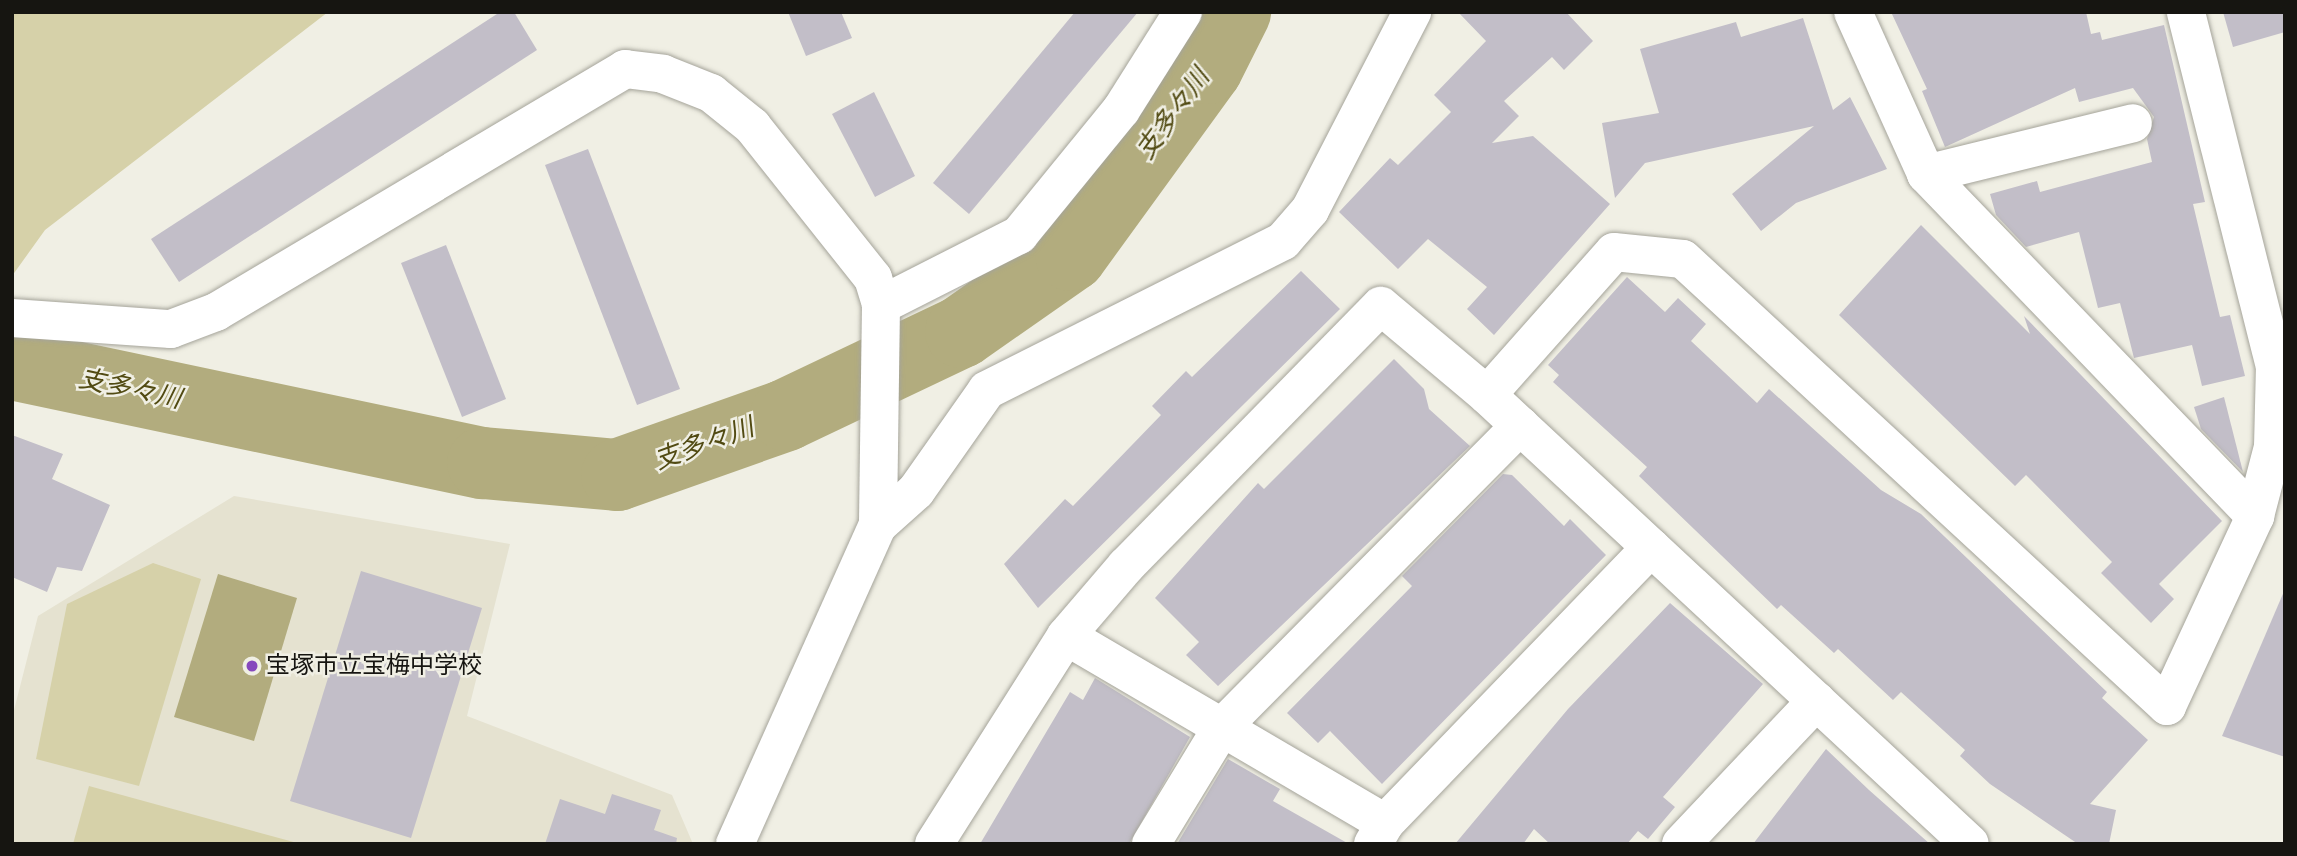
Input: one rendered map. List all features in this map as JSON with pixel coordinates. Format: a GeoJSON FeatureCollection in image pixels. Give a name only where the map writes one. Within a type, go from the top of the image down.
{"type":"FeatureCollection","features":[{"type":"Feature","properties":{"kind":"street"},"geometry":{"type":"LineString","coordinates":[[880,319],[1019,235],[1121,110],[1183,12]]}},
{"type":"Feature","properties":{"kind":"street"},"geometry":{"type":"LineString","coordinates":[[735,844],[878,525],[916,491],[987,390],[1283,241],[1310,210],[1412,12]]}},
{"type":"Feature","properties":{"kind":"street"},"geometry":{"type":"LineString","coordinates":[[1853,12],[1926,174],[2255,516]]}},
{"type":"Feature","properties":{"kind":"street"},"geometry":{"type":"LineString","coordinates":[[1487,396],[1614,252],[1683,259],[2167,706],[2255,516],[2273,447],[2275,367],[2186,12]]}},
{"type":"Feature","properties":{"kind":"street"},"geometry":{"type":"LineString","coordinates":[[12,318],[171,328],[216,312],[625,69],[663,74],[711,93],[752,126],[873,278],[880,319],[878,525]]}},
{"type":"Feature","properties":{"kind":"street"},"geometry":{"type":"LineString","coordinates":[[1926,174],[2133,123]]}},
{"type":"Feature","properties":{"kind":"street"},"geometry":{"type":"LineString","coordinates":[[934,844],[1066,636],[1126,566],[1381,306],[1520,426],[1970,844]]}},
{"type":"Feature","properties":{"kind":"street"},"geometry":{"type":"LineString","coordinates":[[1151,844],[1222,727],[1520,426]]}},
{"type":"Feature","properties":{"kind":"street"},"geometry":{"type":"LineString","coordinates":[[1066,636],[1222,727],[1379,833],[1651,548]]}},
{"type":"Feature","properties":{"kind":"street"},"geometry":{"type":"LineString","coordinates":[[1681,844],[1816,701]]}},
{"type":"Feature","properties":{"kind":"shaded area"},"geometry":{"type":"Polygon","coordinates":[[[12,12],[328,12],[45,230],[12,276],[12,12]]]}},
{"type":"Feature","properties":{"kind":"shaded area","name":"宝塚市立宝梅中学校"},"geometry":{"type":"Polygon","coordinates":[[[234,496],[510,544],[467,716],[672,795],[693,844],[12,844],[12,718],[38,616],[234,496]]]}},
{"type":"Feature","properties":{"kind":"shaded area"},"geometry":{"type":"Polygon","coordinates":[[[153,563],[201,579],[139,786],[36,759],[67,604],[153,563]]]}},
{"type":"Feature","properties":{"kind":"shaded area"},"geometry":{"type":"Polygon","coordinates":[[[218,574],[297,598],[254,741],[174,717],[218,574]]]}},
{"type":"Feature","properties":{"kind":"shaded area"},"geometry":{"type":"Polygon","coordinates":[[[89,786],[301,844],[73,844],[89,786]]]}},
{"type":"Feature","properties":{"kind":"building"},"geometry":{"type":"Polygon","coordinates":[[[500,12],[514,12],[537,50],[179,282],[151,239],[500,12]]]}},
{"type":"Feature","properties":{"kind":"building"},"geometry":{"type":"Polygon","coordinates":[[[788,12],[841,12],[852,38],[806,56],[788,12]]]}},
{"type":"Feature","properties":{"kind":"building"},"geometry":{"type":"Polygon","coordinates":[[[1075,12],[1138,12],[969,214],[933,183],[1075,12]]]}},
{"type":"Feature","properties":{"kind":"building"},"geometry":{"type":"Polygon","coordinates":[[[1458,12],[1566,12],[1593,41],[1564,70],[1552,57],[1504,101],[1519,116],[1492,143],[1533,136],[1610,204],[1494,335],[1467,309],[1487,287],[1428,239],[1398,269],[1339,212],[1390,158],[1398,165],[1451,112],[1434,95],[1486,41],[1458,12]]]}},
{"type":"Feature","properties":{"kind":"building"},"geometry":{"type":"Polygon","coordinates":[[[1891,12],[2086,12],[2091,34],[2100,32],[2102,40],[2164,25],[2205,202],[2193,204],[2220,317],[2230,315],[2245,376],[2202,386],[2192,345],[2134,358],[2120,303],[2098,308],[2079,232],[2026,247],[1996,215],[1990,194],[2037,181],[2040,192],[2152,162],[2147,139],[2154,117],[2133,88],[2079,102],[2075,88],[1945,147],[1922,91],[1927,89],[1891,12]]]}},
{"type":"Feature","properties":{"kind":"building"},"geometry":{"type":"Polygon","coordinates":[[[2223,12],[2285,12],[2285,32],[2233,47],[2223,12]]]}},
{"type":"Feature","properties":{"kind":"building"},"geometry":{"type":"Polygon","coordinates":[[[1803,18],[1833,110],[1850,97],[1887,169],[1796,203],[1761,231],[1732,194],[1814,126],[1645,163],[1615,198],[1602,123],[1659,113],[1640,49],[1736,22],[1741,37],[1803,18]]]}},
{"type":"Feature","properties":{"kind":"building"},"geometry":{"type":"Polygon","coordinates":[[[874,92],[915,176],[875,197],[832,114],[874,92]]]}},
{"type":"Feature","properties":{"kind":"building"},"geometry":{"type":"Polygon","coordinates":[[[588,149],[680,389],[637,405],[545,165],[588,149]]]}},
{"type":"Feature","properties":{"kind":"building"},"geometry":{"type":"Polygon","coordinates":[[[1921,225],[2030,334],[2024,316],[2222,521],[2159,584],[2174,599],[2151,623],[2101,573],[2112,562],[2026,475],[2015,486],[1839,315],[1921,225]]]}},
{"type":"Feature","properties":{"kind":"building"},"geometry":{"type":"Polygon","coordinates":[[[446,245],[506,399],[462,417],[401,263],[446,245]]]}},
{"type":"Feature","properties":{"kind":"building"},"geometry":{"type":"Polygon","coordinates":[[[1301,271],[1340,309],[1038,608],[1004,564],[1065,499],[1073,506],[1161,415],[1152,406],[1186,371],[1192,377],[1301,271]]]}},
{"type":"Feature","properties":{"kind":"building"},"geometry":{"type":"Polygon","coordinates":[[[1627,277],[1665,312],[1678,298],[1706,324],[1691,341],[1757,403],[1769,389],[1881,490],[1921,514],[2107,692],[2102,698],[2148,740],[2090,804],[2116,810],[2109,844],[2078,844],[1990,784],[1960,756],[1965,750],[1901,692],[1893,700],[1838,649],[1834,653],[1781,605],[1777,609],[1639,476],[1647,467],[1553,382],[1559,375],[1548,365],[1627,277]]]}},
{"type":"Feature","properties":{"kind":"building"},"geometry":{"type":"Polygon","coordinates":[[[1394,359],[1424,389],[1429,409],[1470,446],[1218,686],[1186,655],[1199,642],[1155,598],[1258,483],[1264,489],[1394,359]]]}},
{"type":"Feature","properties":{"kind":"building"},"geometry":{"type":"Polygon","coordinates":[[[2224,397],[2243,472],[2201,429],[2194,407],[2224,397]]]}},
{"type":"Feature","properties":{"kind":"building"},"geometry":{"type":"Polygon","coordinates":[[[12,435],[63,454],[52,479],[110,505],[82,571],[57,567],[47,592],[12,577],[12,435]]]}},
{"type":"Feature","properties":{"kind":"building"},"geometry":{"type":"Polygon","coordinates":[[[1503,474],[1512,475],[1564,526],[1570,519],[1606,555],[1382,784],[1330,731],[1318,743],[1287,713],[1412,586],[1402,576],[1503,474]]]}},
{"type":"Feature","properties":{"kind":"building"},"geometry":{"type":"Polygon","coordinates":[[[361,571],[482,608],[411,838],[290,801],[361,571]]]}},
{"type":"Feature","properties":{"kind":"building"},"geometry":{"type":"Polygon","coordinates":[[[2285,589],[2285,757],[2222,736],[2285,589]]]}},
{"type":"Feature","properties":{"kind":"building"},"geometry":{"type":"Polygon","coordinates":[[[1670,603],[1763,684],[1663,797],[1675,807],[1648,839],[1638,831],[1627,844],[1550,844],[1534,829],[1523,844],[1455,844],[1568,709],[1670,603]]]}},
{"type":"Feature","properties":{"kind":"building"},"geometry":{"type":"Polygon","coordinates":[[[1095,678],[1190,737],[1129,844],[980,844],[1070,692],[1083,700],[1095,678]]]}},
{"type":"Feature","properties":{"kind":"building"},"geometry":{"type":"Polygon","coordinates":[[[1826,749],[1869,790],[1930,844],[1753,844],[1826,749]]]}},
{"type":"Feature","properties":{"kind":"building"},"geometry":{"type":"Polygon","coordinates":[[[1228,759],[1280,789],[1273,801],[1349,844],[1177,844],[1228,759]]]}},
{"type":"Feature","properties":{"kind":"building"},"geometry":{"type":"Polygon","coordinates":[[[612,794],[661,810],[654,830],[677,838],[676,844],[545,844],[560,799],[605,814],[612,794]]]}},
{"type":"Feature","properties":{"kind":"waterway","name":"支多々川"},"geometry":{"type":"LineString","coordinates":[[12,364],[483,463],[617,475],[786,415],[961,332],[1071,255],[1207,68],[1235,12]]}},
{"type":"Feature","properties":{"kind":"place","name":"宝塚市立宝梅中学校"},"geometry":{"type":"Point","coordinates":[252,666]}}]}
